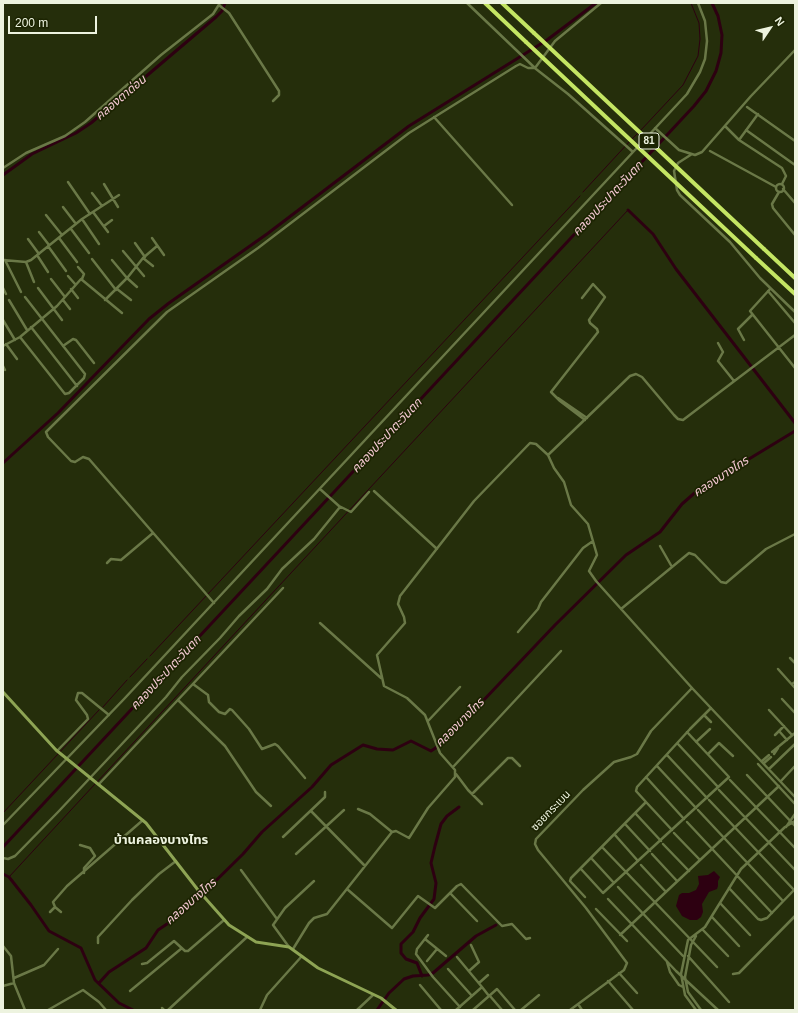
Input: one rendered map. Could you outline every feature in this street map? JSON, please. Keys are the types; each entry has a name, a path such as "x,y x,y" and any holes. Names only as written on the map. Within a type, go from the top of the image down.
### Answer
{"highway":[{"name":"81","path":"485,3 795,294"},
{"name":"81","path":"502,3 795,278"}],"street":[{"path":"467,3 525,60 568,94 633,152"},
{"path":"535,68 555,41 601,3"},
{"path":"3,826 321,490 687,94 700,72 705,59 707,41 705,21 698,3"},
{"path":"3,168 26,153 65,136 85,122 161,55 222,6 279,91 279,95 272,101"},
{"path":"795,50 751,96 726,127 702,152 692,154 678,163 674,171 677,190 730,242 795,323"},
{"path":"214,602 89,460 83,457 76,462 71,461 48,437 46,432 167,312 258,248 408,133 516,66 520,64 528,68 535,68"},
{"path":"747,106 795,141"},
{"path":"739,140 758,114"},
{"path":"434,117 512,205"},
{"path":"726,127 739,140 782,168 786,176 782,184 783,189 795,203"},
{"path":"655,128 673,146 679,150 692,154"},
{"path":"746,130 795,165"},
{"path":"710,151 776,187 779,192"},
{"path":"68,182 90,214"},
{"path":"104,184 118,207"},
{"path":"776,187 778,184 782,184"},
{"path":"783,189 779,192 772,206 795,235"},
{"path":"92,192 102,206"},
{"path":"4,260 26,262 38,255 82,219 119,195"},
{"path":"62,207 76,224"},
{"path":"93,212 108,232"},
{"path":"46,215 77,262"},
{"path":"82,219 100,244"},
{"path":"104,226 112,220"},
{"path":"71,229 89,253"},
{"path":"39,232 66,271"},
{"path":"152,238 164,255"},
{"path":"28,239 48,272"},
{"path":"135,243 144,257 153,266"},
{"path":"105,300 127,278 144,257 157,246"},
{"path":"123,251 144,276"},
{"path":"92,259 117,289 131,300"},
{"path":"4,260 21,292"},
{"path":"112,260 127,278 137,287"},
{"path":"26,262 34,282"},
{"path":"3,346 20,337 63,300 71,289 82,279 84,274 78,267"},
{"path":"68,276 76,284"},
{"path":"51,279 65,296"},
{"path":"82,279 122,313"},
{"path":"582,298 593,284 605,297 589,320 598,332 551,391 557,398 586,419"},
{"path":"3,288 6,294"},
{"path":"38,288 62,320"},
{"path":"71,289 78,298"},
{"path":"769,290 795,312"},
{"path":"769,290 750,309 752,315 795,368"},
{"path":"20,337 65,394 69,393 84,378 84,374 24,297"},
{"path":"8,300 27,331"},
{"path":"63,300 70,309"},
{"path":"744,340 738,329 752,315"},
{"path":"3,320 15,340"},
{"path":"31,327 77,386"},
{"path":"548,455 632,374 642,377 674,415 678,419 683,420 778,346 795,335"},
{"path":"63,346 72,339 76,340 94,363"},
{"path":"718,343 723,352 718,361 734,381"},
{"path":"6,344 17,359"},
{"path":"3,366 5,370"},
{"path":"482,804 472,794 456,774 453,767 440,753 428,720 418,707 411,701 386,688 381,678 377,655 404,622 404,618 398,604 398,598 474,501 527,444 530,443 536,444 548,455 554,468 564,482 571,505 586,521 593,541 596,558 590,566 589,571 596,581 692,688 795,797"},
{"path":"321,490 340,507 352,512 369,492"},
{"path":"374,491 437,549"},
{"path":"3,858 8,859 15,856 91,778 239,616 268,589 282,569 314,539 340,507"},
{"path":"107,563 111,559 121,560 153,533"},
{"path":"621,609 689,553 693,553 721,582 726,583 766,549 795,534"},
{"path":"518,632 538,609 541,602 583,548 593,541"},
{"path":"660,546 672,567"},
{"path":"98,783 283,588"},
{"path":"320,623 381,678"},
{"path":"453,767 561,651"},
{"path":"790,658 795,663"},
{"path":"778,669 795,688"},
{"path":"193,684 208,695 209,702 219,712 225,714 232,710 249,730 262,749 272,745 278,746 305,778"},
{"path":"428,720 460,687"},
{"name":"ซอยกระเบน","path":"619,973 626,967 624,959 586,908 538,850 535,842 538,836 561,811 614,762 631,758 637,754 651,731 692,688"},
{"path":"3,692 36,730 59,753 143,820 198,890 224,920 246,937 256,942 289,947 293,949 318,968 381,998 396,1010"},
{"path":"59,753 88,719 87,714 76,700 78,693 82,693 109,715"},
{"path":"782,699 795,713"},
{"path":"178,700 225,746 256,792 271,806"},
{"path":"700,860 673,832 636,789 678,744 687,732 711,708"},
{"path":"769,710 792,735"},
{"path":"704,715 711,722"},
{"path":"775,734 784,726"},
{"path":"696,742 710,729"},
{"path":"779,731 787,740"},
{"path":"581,869 603,893 650,850 673,832 719,789 729,777 687,732"},
{"path":"774,753 795,733"},
{"path":"708,754 719,743 733,756"},
{"path":"678,744 745,818 795,870"},
{"path":"769,769 795,744"},
{"path":"667,755 794,890 764,920 758,919 729,888"},
{"path":"763,762 770,756"},
{"path":"472,794 508,758 512,758 520,766"},
{"path":"758,764 795,804"},
{"path":"657,766 783,901"},
{"path":"781,781 795,766"},
{"path":"358,809 370,814 392,832 396,831 409,838 428,808 456,774"},
{"path":"747,775 789,820 794,822"},
{"path":"646,777 772,913"},
{"path":"730,780 795,848"},
{"path":"620,934 779,786"},
{"path":"283,837 325,797 325,792"},
{"path":"585,897 570,880 626,825 646,802"},
{"path":"296,854 344,810"},
{"path":"311,811 365,866"},
{"path":"636,814 689,871"},
{"path":"696,1008 688,992 685,977 692,941 703,930 712,917 737,875 785,827 795,814"},
{"path":"61,912 53,904 56,898 67,886 84,873 143,820"},
{"path":"794,822 795,826"},
{"path":"785,827 794,822"},
{"path":"626,825 650,850"},
{"path":"293,949 311,920 325,916 392,832"},
{"path":"615,835 638,861"},
{"path":"80,845 90,848 95,856 84,868 84,873"},
{"path":"603,848 717,967"},
{"path":"652,854 678,881"},
{"path":"592,859 614,883"},
{"path":"98,943 98,937 132,900 159,874 176,861"},
{"path":"641,865 666,892"},
{"path":"241,870 277,919"},
{"path":"289,947 287,941 274,927 277,919 285,908 314,881"},
{"path":"348,889 392,928 418,896 435,908 457,886 463,885 502,926 512,924 526,939 530,938"},
{"path":"618,887 643,914 684,955 688,957 729,1002"},
{"path":"450,893 477,921"},
{"path":"608,899 667,962 685,977 718,1010"},
{"path":"720,903 750,935"},
{"path":"50,912 55,907"},
{"path":"596,908 627,941"},
{"path":"733,974 739,973 795,916"},
{"path":"712,917 739,946"},
{"path":"142,964 147,964 172,941 176,941 186,951 190,949 224,920"},
{"path":"703,930 728,956"},
{"path":"428,935 416,951 428,971 460,1007"},
{"path":"689,938 696,936"},
{"path":"168,1010 246,937"},
{"path":"689,938 681,974 683,987 689,1001 696,1008 701,1010"},
{"path":"425,939 446,956"},
{"path":"469,971 479,962 471,945"},
{"path":"3,946 11,956 14,983 25,1010"},
{"path":"130,991 182,948"},
{"path":"14,978 44,964 58,949"},
{"path":"428,961 437,949"},
{"path":"260,1010 267,995 302,956"},
{"path":"457,957 502,1010"},
{"path":"667,962 670,972 679,985 683,987"},
{"path":"448,969 472,996"},
{"path":"570,1010 619,973 637,993"},
{"path":"479,983 488,975"},
{"path":"608,981 633,1010"},
{"path":"3,986 14,983"},
{"path":"420,985 441,1010"},
{"path":"456,1010 482,987"},
{"path":"473,1010 495,989 498,989 515,1010"},
{"path":"48,1010 83,990 99,1002 106,1010"},
{"path":"357,1010 373,995"},
{"path":"520,1010 539,995"},
{"path":"578,1004 582,1010"},
{"path":"478,1006 481,1010"}],"shaded area":[{"path":"714,871 720,877 718,886 717,889 709,892 702,904 703,912 701,917 697,920 690,920 682,916 676,906 679,895 696,890 699,884 698,876 708,875"}],"waterway":[{"name":"คลองตาด่อน","path":"3,175 32,154 76,133 91,123 216,17 222,11 225,3"},
{"path":"3,463 58,413 149,319 169,303 267,234 409,126 547,40 596,3"},
{"path":"641,130 683,85 698,56 700,39 699,23 691,3"},
{"name":"คลองประปาตะวันตก","path":"3,847 694,106 706,91 716,71 721,53 722,35 718,16 712,3"},
{"path":"632,139 638,133"},
{"path":"583,192 630,141"},
{"path":"150,656 580,196"},
{"path":"97,782 628,210"},
{"path":"628,210 653,234 676,269 795,423"},
{"name":"คลองบางไทร","path":"99,983 109,972 146,948 158,930 182,914 243,854 262,832 312,787 331,765 363,745 377,749 393,750 411,741 431,751 443,743 555,625 626,555 660,532 682,504 698,490 795,431"},
{"path":"130,677 147,659"},
{"path":"103,707 127,680"},
{"path":"3,813 99,710"},
{"path":"9,877 95,784"},
{"path":"422,976 417,963 406,959 401,953 401,944 413,932 420,918 434,899 436,883 431,863 435,846 441,824 447,816 459,807"},
{"path":"3,874 9,877 49,931 81,948 95,980 119,1003 133,1010"},
{"path":"377,1010 389,993 404,979 433,973 476,936 496,925"}],"district":[{"name":"บ้านคลองบางไทร","path":"161,840"}]}
